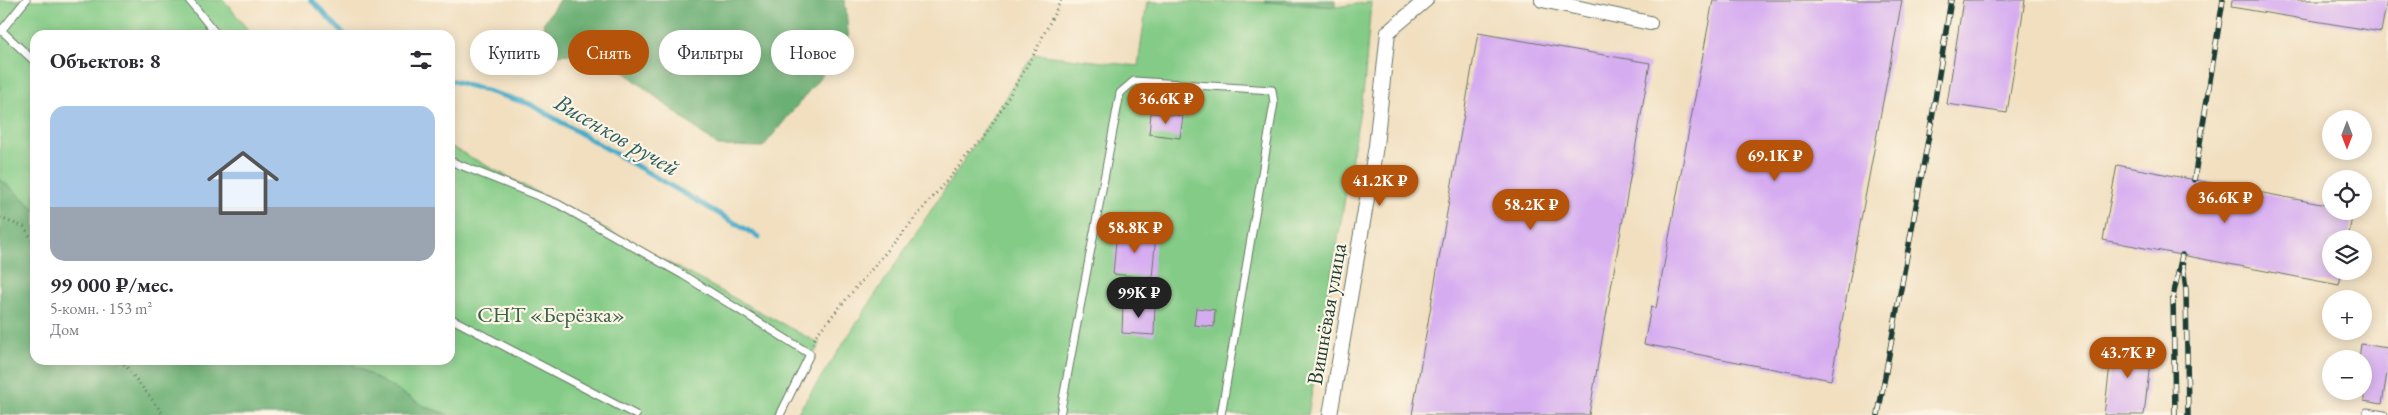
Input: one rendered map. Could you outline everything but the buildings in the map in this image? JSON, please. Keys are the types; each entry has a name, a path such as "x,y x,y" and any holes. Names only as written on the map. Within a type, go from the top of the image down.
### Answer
{"street":[{"name":"Вишнёвая улица","path":"1330,415 1376,146 1388,32 1426,0"},
{"path":"1542,0 1650,23"}],"lane":[{"path":"26,0 1,30 30,57"},
{"path":"189,0 213,30"},
{"path":"1060,415 1120,93 1134,81 1272,90 1274,103 1221,415"},
{"path":"455,163 558,204 683,275 810,354 780,415"},
{"path":"455,321 636,415"},
{"path":"2366,415 2367,412 2384,415"}],"path":[{"path":"810,354 816,334 987,133 1034,54 1061,0"},
{"path":"0,218 24,227 30,236"},
{"path":"125,365 164,415"}],"green space":[{"path":"0,0 224,0 248,30 30,30 30,205 0,179"},
{"path":"559,0 845,0 848,30 771,30 771,75 822,75 763,147 718,146 628,75 649,75 649,30 568,30 568,54 558,55 558,30 545,30 543,24"},
{"path":"1265,0 1335,0 1335,7 1266,2"},
{"path":"1147,2 1266,2 1335,7 1371,2 1364,87 1308,415 796,415 1034,54 1138,66"},
{"name":"СНТ «Берёзка»","path":"455,149 820,344 774,415 449,415 426,407 354,365 455,365"},
{"path":"0,179 30,205 30,365 354,365 426,407 449,415 0,415"}],"waterway":[{"name":"Висенков ручей","path":"311,0 340,30"},
{"name":"Висенков ручей","path":"455,82 530,104 759,237"}],"railway":[{"path":"1878,415 1932,118 1951,0"},
{"path":"2194,180 2223,0"},
{"path":"2175,415 2173,297 2182,255"},
{"path":"2183,265 2186,290 2188,415"}]}
